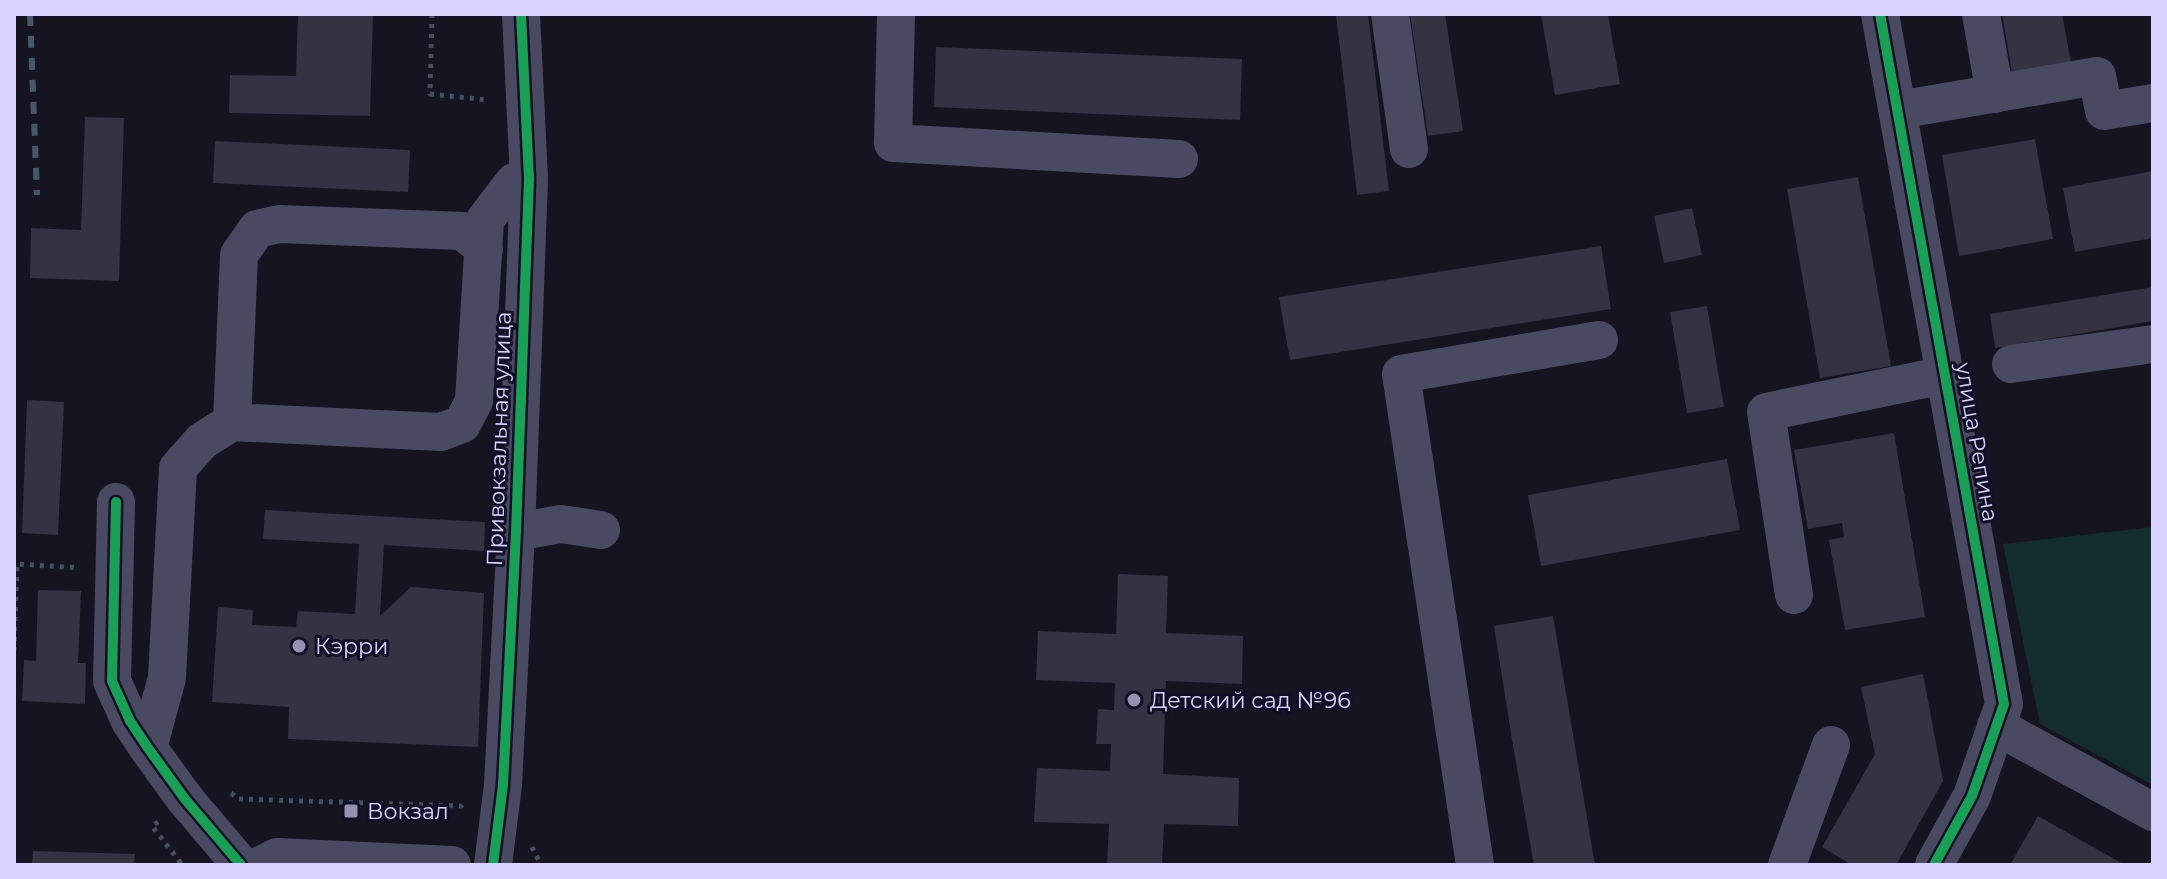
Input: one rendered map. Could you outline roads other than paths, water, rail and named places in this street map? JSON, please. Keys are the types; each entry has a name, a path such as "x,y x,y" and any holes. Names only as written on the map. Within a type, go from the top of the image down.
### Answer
{"street":[{"name":"Привокзальная улица","path":"493,865 503,785 529,179 521,14"},
{"path":"896,14 893,143 1179,159"},
{"path":"1390,14 1409,149"},
{"name":"улица Репина","path":"1880,14 2004,704 1972,796 1934,865"},
{"path":"1981,14 1995,94"},
{"path":"1898,110 2097,76 2104,111 2153,103"},
{"path":"148,748 167,678 178,468 202,441 232,422 441,432 462,424 474,401 485,220 514,182 529,179"},
{"path":"232,422 239,255 257,229 279,224 463,231 484,249"},
{"path":"1475,865 1401,374 1599,340"},
{"path":"2011,364 2153,344"},
{"path":"1794,595 1766,412 1945,375"},
{"path":"116,502 112,681 130,721 148,748 185,799 241,865"},
{"path":"516,532 561,524 601,530"},
{"path":"1996,726 2153,812"},
{"path":"1787,865 1831,745"},
{"path":"261,865 277,857 452,865"}],"railway":[{"path":"30,14 37,195"}],"place":[{"name":"Кэрри","path":"299,646"},
{"name":"Детский сад №96","path":"1134,700"},
{"name":"Вокзал","path":"351,811"}]}
